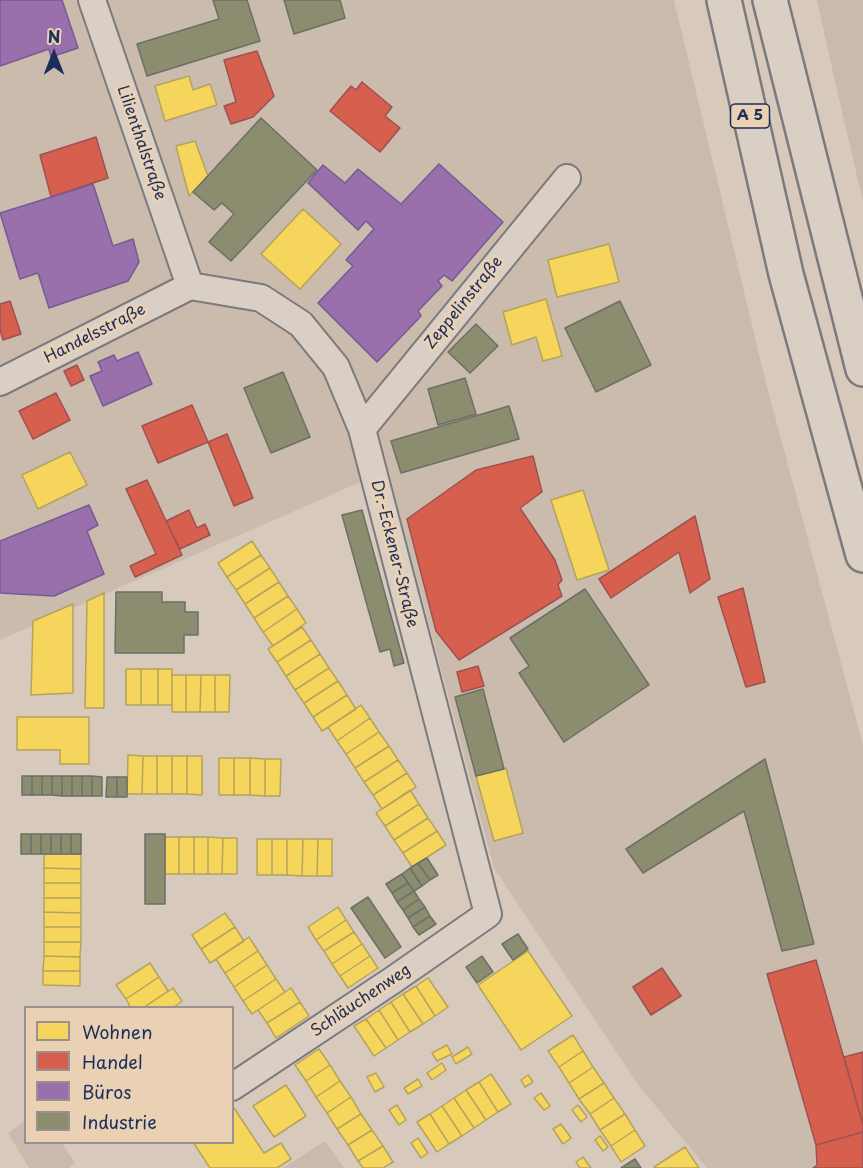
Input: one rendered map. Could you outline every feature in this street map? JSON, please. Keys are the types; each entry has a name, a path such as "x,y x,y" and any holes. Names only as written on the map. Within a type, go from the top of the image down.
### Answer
{"highway":[{"name":"A 5","path":"724,0 786,274 863,555"},
{"path":"770,0 863,369"}],"street":[{"name":"Lilienthalstraße","path":"92,0 190,286"},
{"name":"Zeppelinstraße","path":"362,429 567,178"},
{"name":"Handelsstraße","path":"0,382 190,286"},
{"name":"Dr.-Eckener-Straße","path":"190,286 261,298 301,324 336,367 362,429 488,914"},
{"name":"Schläuchenweg","path":"234,1086 488,914"}],"shaded area":[{"path":"0,0 622,0 758,472 863,867 863,1168 707,1168 639,1086 494,868 388,470 0,640"},
{"path":"622,0 674,0 765,379 863,745 863,867 758,472"},
{"path":"817,0 863,0 863,202 833,73"},
{"path":"713,353 723,360 756,473 710,504 706,498 628,551 610,552 587,486 579,487 567,443 598,425 587,409"},
{"path":"22,475 43,520 0,535 0,480"},
{"path":"757,506 782,600 763,608 711,530"},
{"path":"24,1122 24,1144 63,1144 75,1163 69,1168 29,1168 8,1133"},
{"path":"325,1141 344,1168 283,1168"}],"building: Wohnen":[{"path":"189,76 193,90 210,84 217,105 165,121 155,86"},
{"path":"195,141 208,176 189,196 176,146"},
{"path":"303,209 341,244 300,289 261,254"},
{"path":"609,244 619,282 557,297 548,260"},
{"path":"546,299 562,356 543,361 536,337 512,345 503,312"},
{"path":"70,452 87,485 38,509 22,475"},
{"path":"583,490 609,570 577,580 551,500"},
{"path":"252,541 261,555 227,577 218,563"},
{"path":"261,555 270,568 236,590 227,577"},
{"path":"270,568 279,582 245,604 236,590"},
{"path":"279,582 288,596 254,618 245,604"},
{"path":"104,593 104,708 85,708 87,601"},
{"path":"288,596 297,609 263,632 254,618"},
{"path":"73,604 73,693 31,695 33,621"},
{"path":"297,609 306,623 273,646 263,632"},
{"path":"302,627 311,640 277,662 268,649"},
{"path":"311,640 320,654 286,676 277,662"},
{"path":"320,654 329,668 295,690 286,676"},
{"path":"329,668 338,681 304,703 295,690"},
{"path":"126,669 141,669 141,705 126,705"},
{"path":"141,669 158,669 158,705 141,705"},
{"path":"158,669 172,669 172,705 158,705"},
{"path":"172,675 186,675 186,712 172,712"},
{"path":"186,675 201,675 200,712 186,712"},
{"path":"201,675 215,675 215,712 200,712"},
{"path":"215,675 230,675 229,712 215,712"},
{"path":"338,681 347,695 313,717 304,703"},
{"path":"347,695 356,709 322,731 313,717"},
{"path":"361,705 370,718 337,741 328,727"},
{"path":"17,717 89,717 89,764 60,764 60,750 17,750"},
{"path":"370,718 379,732 346,754 337,741"},
{"path":"379,732 389,746 355,768 346,754"},
{"path":"389,746 398,760 364,782 355,768"},
{"path":"128,755 143,756 142,794 127,794"},
{"path":"143,756 157,756 157,794 142,794"},
{"path":"157,756 172,756 172,794 157,794"},
{"path":"172,756 187,756 187,794 172,794"},
{"path":"187,756 202,756 202,795 187,794"},
{"path":"219,758 234,758 234,795 219,795"},
{"path":"234,758 250,758 250,795 234,795"},
{"path":"250,758 265,759 265,796 250,795"},
{"path":"265,759 281,759 280,796 265,796"},
{"path":"398,760 407,773 373,795 364,782"},
{"path":"506,768 523,833 494,841 476,776"},
{"path":"407,773 416,787 382,809 373,795"},
{"path":"410,790 419,804 385,826 376,813"},
{"path":"419,804 428,818 394,840 385,826"},
{"path":"428,818 437,831 403,853 394,840"},
{"path":"437,831 446,845 412,867 403,853"},
{"path":"165,837 179,837 179,874 165,874"},
{"path":"179,837 194,837 194,874 179,874"},
{"path":"194,837 208,837 208,874 194,874"},
{"path":"208,837 223,838 222,874 208,874"},
{"path":"223,838 237,838 237,874 222,874"},
{"path":"257,839 272,839 272,875 257,875"},
{"path":"272,839 287,839 287,875 272,875"},
{"path":"287,839 303,839 302,876 287,875"},
{"path":"303,839 318,839 317,876 302,876"},
{"path":"318,839 332,839 332,876 317,876"},
{"path":"44,854 81,854 81,869 44,868"},
{"path":"44,868 81,869 81,883 44,883"},
{"path":"44,883 81,883 81,898 44,898"},
{"path":"44,898 81,898 81,913 44,912"},
{"path":"338,907 346,920 316,940 308,927"},
{"path":"44,912 81,913 81,927 44,927"},
{"path":"225,913 235,927 201,949 192,935"},
{"path":"346,920 354,932 324,951 316,940"},
{"path":"44,927 81,927 81,942 44,942"},
{"path":"235,927 244,941 210,963 201,949"},
{"path":"354,932 362,944 332,964 324,951"},
{"path":"249,937 258,951 225,973 216,959"},
{"path":"44,942 81,942 80,957 44,956"},
{"path":"362,944 370,956 340,976 332,964"},
{"path":"258,951 267,965 234,987 225,973"},
{"path":"528,951 572,1016 521,1050 478,985"},
{"path":"44,956 80,957 80,971 43,971"},
{"path":"370,956 378,968 348,988 340,976"},
{"path":"150,963 159,977 126,999 116,985"},
{"path":"267,965 276,979 243,1001 234,987"},
{"path":"43,971 80,971 80,986 43,985"},
{"path":"159,977 168,991 146,1006 130,1006 126,999"},
{"path":"428,978 448,1007 435,1016 416,986"},
{"path":"276,979 285,992 252,1014 243,1001"},
{"path":"416,986 435,1016 423,1024 403,994"},
{"path":"173,988 182,1001 176,1006 146,1006"},
{"path":"291,988 300,1002 267,1023 258,1010"},
{"path":"403,994 423,1024 410,1032 391,1002"},
{"path":"300,1002 309,1016 276,1038 267,1023"},
{"path":"391,1002 410,1032 398,1040 379,1010"},
{"path":"379,1010 398,1040 386,1048 366,1019"},
{"path":"366,1019 386,1048 374,1056 354,1026"},
{"path":"573,1035 583,1051 559,1067 548,1051"},
{"path":"447,1045 452,1054 437,1061 432,1053"},
{"path":"468,1047 472,1054 456,1064 452,1057"},
{"path":"319,1049 330,1065 306,1081 295,1065"},
{"path":"583,1051 593,1067 569,1083 559,1067"},
{"path":"442,1063 446,1070 432,1080 427,1073"},
{"path":"330,1065 340,1081 316,1097 306,1081"},
{"path":"593,1067 604,1083 579,1099 569,1083"},
{"path":"376,1073 384,1087 375,1092 367,1077"},
{"path":"491,1074 511,1104 498,1112 479,1082"},
{"path":"528,1075 533,1082 525,1087 521,1080"},
{"path":"418,1079 422,1086 408,1094 404,1088"},
{"path":"340,1081 351,1097 327,1113 316,1097"},
{"path":"479,1082 498,1112 486,1120 466,1090"},
{"path":"604,1083 614,1098 590,1114 579,1099"},
{"path":"286,1085 306,1116 274,1137 253,1106"},
{"path":"466,1090 486,1120 474,1128 454,1098"},
{"path":"541,1093 550,1106 544,1110 534,1098"},
{"path":"351,1097 361,1114 337,1129 327,1113"},
{"path":"454,1098 474,1128 462,1136 442,1106"},
{"path":"614,1098 625,1114 600,1130 590,1114"},
{"path":"397,1105 406,1120 399,1125 389,1110"},
{"path":"578,1105 587,1117 581,1122 572,1110"},
{"path":"442,1106 462,1136 449,1144 430,1114"},
{"path":"234,1108 264,1153 281,1143 291,1159 277,1168 210,1168 194,1144 234,1144"},
{"path":"361,1114 372,1130 348,1145 337,1129"},
{"path":"430,1114 449,1144 437,1152 417,1122"},
{"path":"625,1114 635,1130 611,1146 600,1130"},
{"path":"561,1124 571,1138 563,1144 553,1129"},
{"path":"372,1130 383,1146 358,1161 348,1145"},
{"path":"635,1130 645,1146 621,1162 611,1146"},
{"path":"600,1136 608,1147 603,1151 595,1140"},
{"path":"418,1138 428,1153 421,1158 411,1143"},
{"path":"383,1146 393,1162 383,1168 363,1168 358,1161"},
{"path":"685,1147 699,1168 654,1167"},
{"path":"583,1157 591,1168 580,1168 576,1162"}],"building: Handel":[{"path":"257,51 274,96 253,117 231,124 224,106 236,102 224,60"},
{"path":"362,82 392,107 385,116 400,128 380,152 330,111 351,86 356,90"},
{"path":"96,137 108,178 51,197 40,155"},
{"path":"10,301 21,334 3,340 0,330 0,304"},
{"path":"77,365 84,380 71,386 64,371"},
{"path":"56,393 70,420 33,439 19,411"},
{"path":"192,405 208,442 158,463 142,426"},
{"path":"227,434 253,498 234,506 208,442"},
{"path":"533,456 542,492 520,508 555,560 562,580 558,585 562,596 459,660 436,631 407,519 476,470"},
{"path":"147,480 182,555 135,577 130,566 156,554 126,489"},
{"path":"189,510 197,528 205,524 210,535 180,549 166,521"},
{"path":"695,516 710,579 690,593 679,552 611,598 599,579"},
{"path":"743,588 765,682 746,687 718,597"},
{"path":"478,666 484,686 462,692 457,672"},
{"path":"816,960 863,1125 863,1132 816,1145 767,974"},
{"path":"662,968 681,996 651,1015 633,987"},
{"path":"863,1052 863,1125 844,1057"},
{"path":"863,1132 863,1168 813,1168 817,1165 816,1145"}],"building: Büros":[{"path":"0,0 62,0 78,48 51,57 49,49 0,66"},
{"path":"439,164 503,222 452,281 444,275 438,281 442,286 418,311 421,316 377,362 318,303 353,266 346,260 374,229 366,221 358,230 308,183 323,165 345,183 358,169 401,204"},
{"path":"93,184 113,246 133,239 139,262 128,281 49,308 38,273 20,279 0,213"},
{"path":"138,352 152,384 103,406 90,376 102,371 98,362 114,355 117,361"},
{"path":"89,505 98,525 87,531 104,574 54,596 0,593 0,541"}],"building: Industrie":[{"path":"213,0 247,0 260,41 147,76 137,44 219,19"},
{"path":"284,0 340,0 345,18 294,34"},
{"path":"261,118 317,170 231,261 209,242 234,214 222,203 214,210 193,192"},
{"path":"620,301 651,365 596,392 565,328"},
{"path":"476,324 498,346 470,373 448,352"},
{"path":"283,372 310,437 271,453 244,388"},
{"path":"465,378 476,414 438,425 428,389"},
{"path":"509,406 519,439 401,473 391,441"},
{"path":"362,510 404,663 394,666 390,649 380,652 342,515"},
{"path":"585,589 649,685 564,742 519,673 529,666 510,638"},
{"path":"116,592 162,592 162,602 185,602 185,612 198,612 198,635 184,635 184,653 115,653"},
{"path":"483,689 504,769 476,776 455,697"},
{"path":"765,759 814,944 782,951 744,811 643,873 626,849"},
{"path":"22,776 32,776 32,795 22,795"},
{"path":"32,776 42,776 42,795 32,795"},
{"path":"42,776 52,776 52,795 42,795"},
{"path":"52,776 62,776 62,796 52,795"},
{"path":"62,776 72,776 72,796 62,796"},
{"path":"72,776 82,776 82,796 72,796"},
{"path":"82,776 92,776 92,796 82,796"},
{"path":"92,776 102,777 102,796 92,796"},
{"path":"107,777 117,777 117,797 106,797"},
{"path":"117,777 127,777 127,797 117,797"},
{"path":"21,834 31,834 31,854 21,854"},
{"path":"31,834 41,834 41,854 31,854"},
{"path":"41,834 51,834 51,854 41,854"},
{"path":"51,834 61,834 61,854 51,854"},
{"path":"61,834 71,834 71,854 61,854"},
{"path":"71,834 81,834 81,854 71,854"},
{"path":"145,834 165,834 165,904 145,904"},
{"path":"427,858 438,875 430,880 418,863"},
{"path":"418,863 430,880 422,886 410,868"},
{"path":"410,868 422,886 414,891 402,874"},
{"path":"402,874 408,883 392,893 386,884"},
{"path":"408,883 414,891 397,902 392,893"},
{"path":"414,891 419,899 403,910 397,902"},
{"path":"368,897 401,947 385,958 351,908"},
{"path":"419,899 425,907 408,918 403,910"},
{"path":"425,907 430,916 413,927 408,918"},
{"path":"430,916 436,924 419,935 413,927"},
{"path":"518,934 528,949 513,960 502,944"},
{"path":"482,956 493,972 477,983 466,967"},
{"path":"635,1159 641,1168 621,1168"}]}
